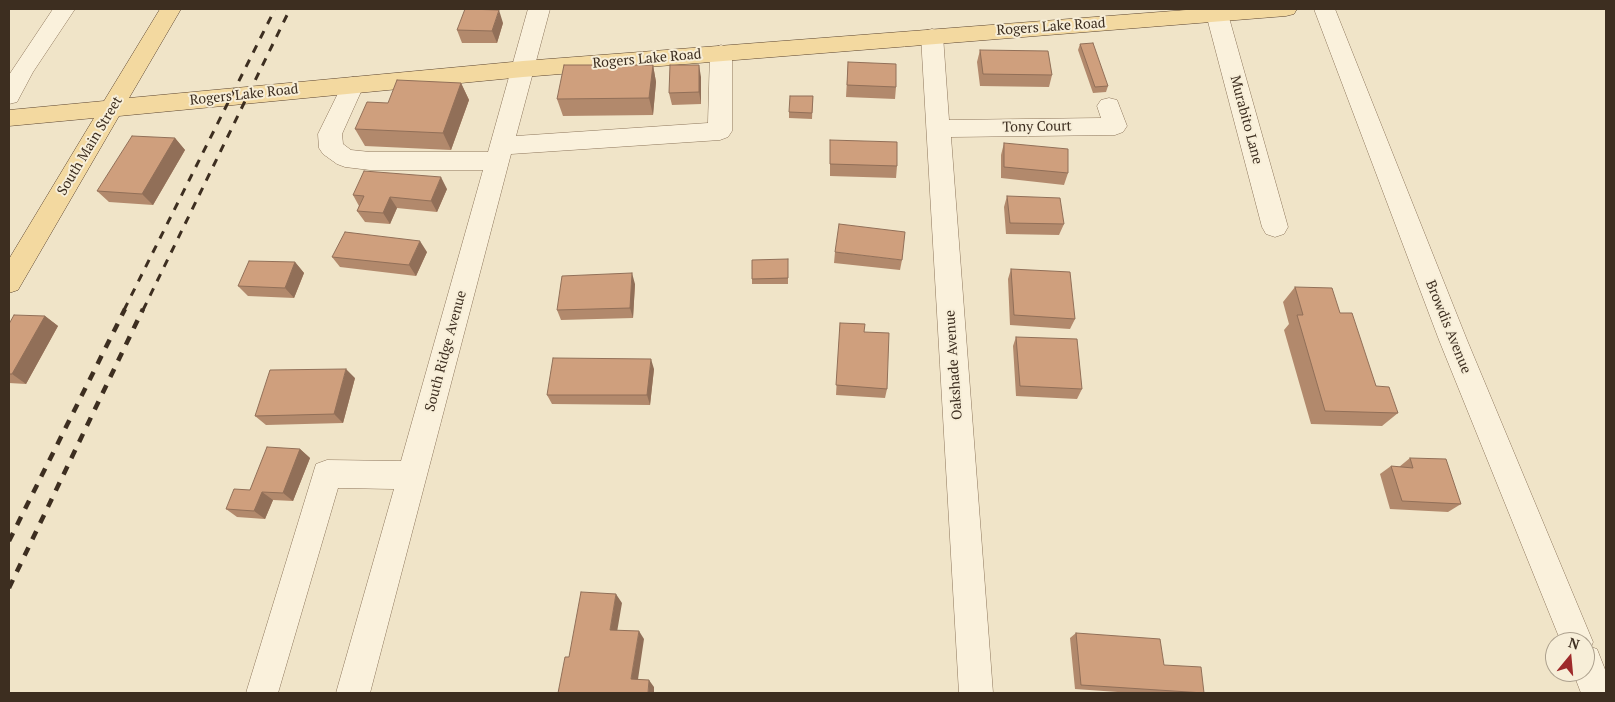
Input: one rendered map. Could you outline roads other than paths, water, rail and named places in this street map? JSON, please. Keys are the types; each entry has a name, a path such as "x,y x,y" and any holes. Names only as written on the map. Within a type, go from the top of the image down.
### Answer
{"main road":[{"name":"South Main Street","path":"9,282 170,9"},
{"name":"Rogers Lake Road","path":"9,118 522,69 1286,9"}],"street":[{"path":"9,96 23,69 64,9"},
{"name":"South Ridge Avenue","path":"353,693 539,9"},
{"name":"Browdis Avenue","path":"1324,9 1453,340 1573,632"},
{"name":"Murabito Lane","path":"1217,14 1275,227"},
{"name":"Oakshade Avenue","path":"932,36 976,693"},
{"path":"353,85 330,134 331,148 345,158 370,162 500,153 720,131 721,53"},
{"name":"Tony Court","path":"938,129 1115,126 1109,106"},
{"path":"262,692 327,474 412,475"}],"railway":[{"path":"124,310 275,9"},
{"path":"143,310 290,9"},
{"path":"9,541 125,309"},
{"path":"9,588 143,309"}]}
